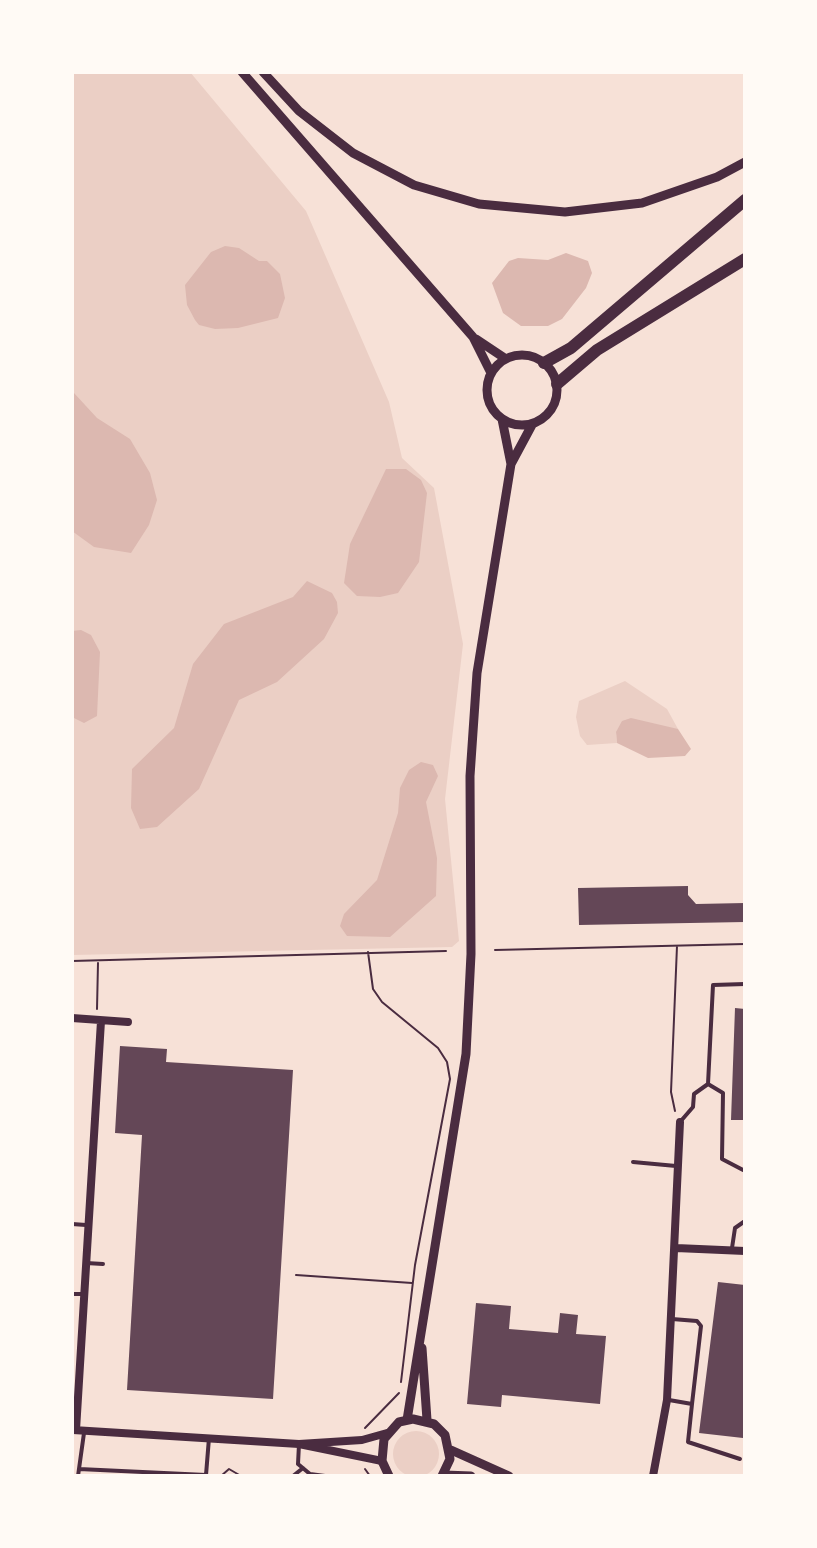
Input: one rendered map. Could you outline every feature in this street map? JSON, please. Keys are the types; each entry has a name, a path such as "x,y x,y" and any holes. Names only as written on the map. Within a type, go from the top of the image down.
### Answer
{"highway":[{"path":"544,363 571,348 745,200"},
{"path":"557,384 597,350 745,259"}],"street":[{"path":"242,72 473,337 491,373 487,398 502,419 511,464"},
{"path":"263,72 299,111 353,153 414,185 479,204 565,212 642,203 717,177 745,162"},
{"path":"473,337 506,359"},
{"path":"407,1420 466,1054 470,996 471,740 487,605 511,464 533,423 552,408 557,384 544,363 525,355 506,359 491,373"},
{"path":"502,419 522,425 533,423"},
{"path":"72,1018 128,1022"},
{"path":"101,1021 77,1430 299,1444 382,1461"},
{"path":"653,1476 667,1400 680,1122"},
{"path":"676,1248 745,1251"},
{"path":"423,1316 427,1420"},
{"path":"299,1444 362,1440 387,1433 407,1420 427,1420 445,1435 451,1450 443,1475 471,1476"},
{"path":"387,1433 381,1447 382,1461 389,1476"},
{"path":"451,1450 509,1476"}],"lane":[{"path":"708,1084 713,985 745,984"},
{"path":"680,1122 693,1107 694,1094 708,1084"},
{"path":"708,1084 723,1093 722,1159 745,1171"},
{"path":"633,1162 679,1166"},
{"path":"732,1251 735,1228 745,1221"},
{"path":"72,1224 89,1225"},
{"path":"86,1263 103,1264"},
{"path":"72,1294 84,1294"},
{"path":"672,1319 697,1321 701,1326 688,1442 740,1459"},
{"path":"667,1400 692,1404"},
{"path":"77,1430 78,1476"},
{"path":"79,1469 206,1476 209,1438"},
{"path":"299,1444 298,1464 310,1474 325,1476"},
{"path":"293,1476 303,1468"}],"path":[{"path":"495,950 745,944"},
{"path":"678,945 671,1092 680,1122"},
{"path":"72,961 446,951"},
{"path":"362,1440 369,1421 400,1392 413,1284 450,1079 447,1062 438,1048 382,1002 373,989 368,952"},
{"path":"98,960 97,1014 101,1021"},
{"path":"296,1275 413,1284"},
{"path":"362,1455 362,1465 370,1476"},
{"path":"221,1476 229,1469 241,1476"}],"shaded area":[{"path":"72,72 190,72 306,211 389,402 402,458 434,488 463,644 445,799 459,941 452,947 72,955"},
{"path":"225,246 239,248 259,261 267,261 280,274 285,298 278,318 238,328 215,329 199,325 195,320 187,305 185,285 211,252"},
{"path":"566,253 588,261 592,273 586,288 562,319 548,326 521,326 503,313 492,283 509,261 518,258 548,260"},
{"path":"74,393 97,418 130,439 150,473 157,500 149,525 131,553 94,547 72,531"},
{"path":"386,469 406,469 421,480 427,493 419,562 398,593 380,597 357,596 344,583 350,544"},
{"path":"307,581 332,593 337,602 338,613 324,639 277,682 239,700 199,789 157,827 140,829 131,808 132,769 174,728 193,664 224,624 293,597"},
{"path":"81,630 91,635 100,652 97,716 84,723 72,717 72,631"},
{"path":"625,681 667,709 678,729 616,732 617,743 587,745 580,736 576,717 579,701"},
{"path":"631,718 678,729 691,749 685,756 648,758 617,743 616,732 622,721"},
{"path":"421,762 433,765 438,776 426,802 437,858 436,896 390,937 347,936 340,926 344,914 377,880 398,813 400,788 409,770"},
{"path":"416,1431 432,1438 439,1454 432,1470 416,1477 400,1470 393,1454 400,1438"}],"building":[{"path":"688,886 688,895 696,904 745,903 745,922 579,925 578,888"},
{"path":"735,1008 745,1009 745,1120 731,1120"},
{"path":"120,1046 167,1049 166,1062 293,1070 273,1399 127,1390 142,1135 115,1133"},
{"path":"718,1282 745,1285 743,1438 699,1433"},
{"path":"476,1303 511,1306 509,1329 558,1333 560,1313 578,1315 576,1334 606,1336 600,1404 502,1395 501,1407 467,1404"}]}
